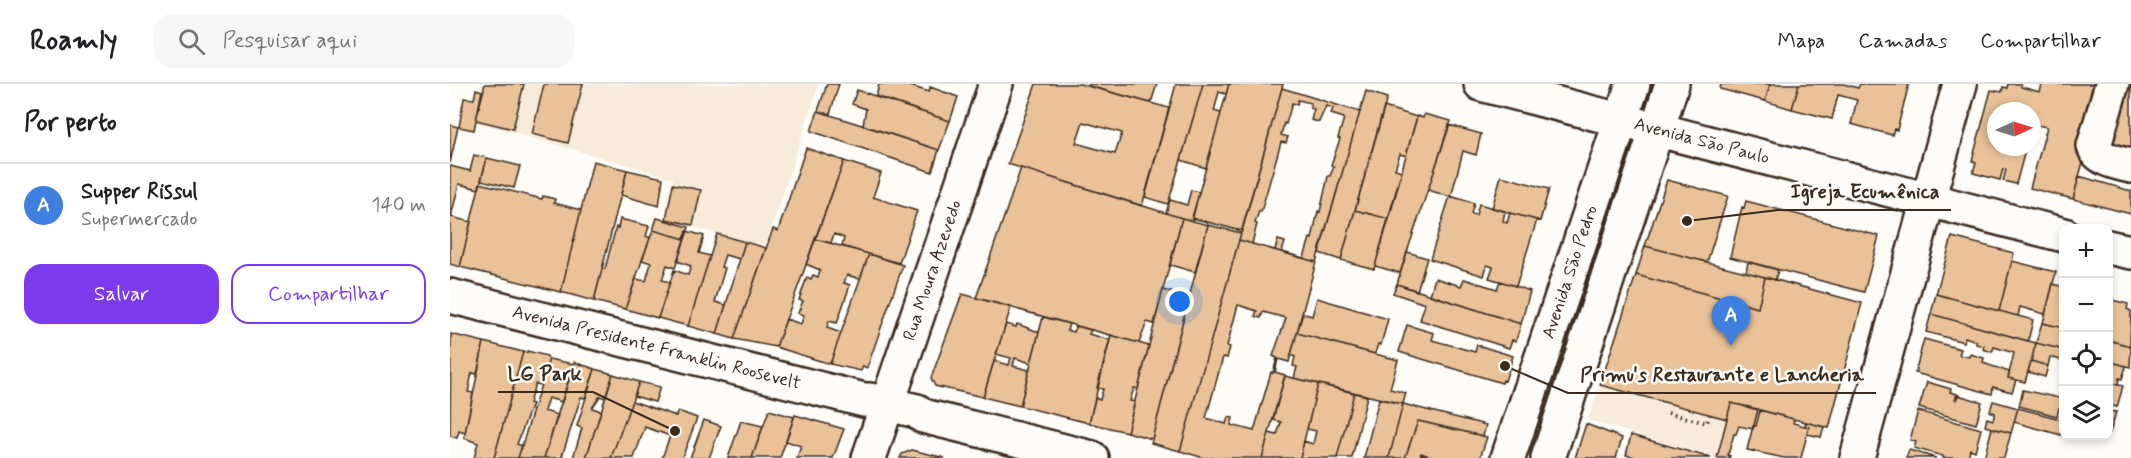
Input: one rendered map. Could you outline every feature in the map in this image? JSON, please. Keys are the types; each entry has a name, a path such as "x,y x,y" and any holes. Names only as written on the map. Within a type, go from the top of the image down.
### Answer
{"street":[{"name":"Rua Moura Azevedo","path":"869,458 879,405 996,84"},
{"name":"Avenida São Paulo","path":"1480,84 2059,234"},
{"name":"Avenida São Pedro","path":"1508,458 1633,84"},
{"name":"Avenida São Pedro","path":"1548,458 1672,84"},
{"path":"1857,458 1960,84"},
{"path":"2112,84 2094,146 2102,156 2131,166"},
{"path":"2113,248 2131,252"},
{"name":"Avenida Presidente Franklin Roosevelt","path":"450,296 879,405 915,417 923,416 1092,458"}],"path":[{"path":"1668,413 1707,423 1710,414"}],"shaded area":[{"path":"481,84 819,84 765,247 665,219 673,178 476,122"},
{"path":"1636,275 1757,308 1765,277 1862,303 1829,428 1731,403 1717,458 1588,420"}],"building":[{"path":"485,84 524,84 513,129 476,120"},
{"path":"544,84 583,84 568,143 532,134"},
{"path":"827,84 839,84 830,114 818,111"},
{"path":"879,84 904,84 929,92 930,87 958,97 950,121 876,97"},
{"path":"1036,84 1080,84 1169,108 1142,206 1008,164","holes":["1083,122 1122,133 1115,154 1076,143"]},
{"path":"1089,84 1157,84 1151,103 1089,86"},
{"path":"1176,84 1203,84 1168,204 1145,197"},
{"path":"1203,84 1229,84 1226,94 1219,92 1214,111 1221,113 1206,168 1181,160"},
{"path":"1229,84 1283,84 1242,231 1192,218"},
{"path":"1721,84 1770,84 1765,101 1720,89"},
{"path":"1770,84 1799,84 1792,109 1765,101"},
{"path":"1799,84 1844,84 1858,88 1860,84 1909,84 1897,130 1894,129 1892,135 1851,124 1857,100 1838,95 1832,119 1792,109"},
{"path":"2008,84 2021,84 2021,87 2040,92 2042,84 2104,84 2073,199 2030,188 2039,156 2041,156 2047,127 2041,126 2041,102 1988,102 1991,90 2002,92 2003,87 2007,88"},
{"path":"2118,84 2131,84 2131,154 2104,147"},
{"path":"1282,88 1360,112 1316,262 1239,240"},
{"path":"476,89 482,91 474,130 459,127 464,98 474,99"},
{"path":"857,90 950,121 939,150 863,125 866,109 852,104"},
{"path":"1366,91 1387,98 1341,260 1319,253"},
{"path":"1298,100 1311,103 1310,108 1314,109 1311,120 1319,122 1326,106 1333,108 1331,114 1344,118 1331,165 1334,166 1328,176 1320,212 1318,211 1312,239 1310,238 1304,258 1282,252 1285,242 1278,240 1275,250 1252,244 1257,224 1255,223 1259,211 1261,212 1281,142 1286,143 1288,137 1281,135 1284,123 1286,124 1292,103 1297,104"},
{"path":"1987,105 1987,156 2024,156 2016,184 2003,181 2006,170 2003,169 2000,180 1973,173 1976,162 1972,161"},
{"path":"1384,107 1417,117 1406,156 1400,154 1395,169 1402,171 1389,219 1355,210"},
{"path":"818,111 939,150 932,172 811,131"},
{"path":"1424,114 1451,121 1400,273 1375,266 1417,116 1423,118"},
{"path":"450,125 458,127 450,163"},
{"path":"1449,125 1481,134 1476,155 1463,151 1451,197 1428,190"},
{"path":"806,148 844,161 776,347 734,339 773,229 778,231"},
{"path":"474,155 487,158 479,189 459,184 451,217 471,222 460,267 450,264 450,166 470,171"},
{"path":"487,158 520,166 514,188 481,180"},
{"path":"593,161 627,170 594,301 561,292"},
{"path":"844,161 881,173 873,197 917,211 899,263 842,246 844,238 834,234 831,243 815,239"},
{"path":"1021,168 1182,218 1154,324 1147,322 1139,343 976,298"},
{"path":"627,170 663,178 659,206 621,195"},
{"path":"1501,176 1549,189 1540,221 1492,208"},
{"path":"2079,176 2131,191 2131,214 2073,199"},
{"path":"1667,180 1728,196 1707,262 1645,246"},
{"path":"480,183 542,199 543,196 555,199 554,203 581,210 561,292 460,267"},
{"path":"673,184 701,190 693,225 666,219"},
{"path":"1191,190 1199,192 1192,221 1166,213 1170,200 1187,205"},
{"path":"1450,196 1474,203 1471,214 1476,215 1479,204 1505,211 1503,221 1507,223 1510,213 1537,220 1516,286 1489,278 1493,267 1487,265 1484,276 1430,259"},
{"path":"1746,201 1879,236 1864,292 1730,257 1742,207 1744,208"},
{"path":"1355,210 1389,219 1374,269 1341,260"},
{"path":"657,218 689,227 685,239 653,230"},
{"path":"1182,218 1208,225 1195,272 1170,265"},
{"path":"620,219 649,226 646,236 650,238 625,309 594,301 602,269 605,269"},
{"path":"1208,225 1241,233 1180,451 1151,443"},
{"path":"653,230 685,239 675,268 667,265 662,280 670,282 658,318 625,309 636,279 646,281 651,263 642,260"},
{"path":"687,231 704,236 699,253 710,256 688,326 658,318 674,270 688,275 691,266 677,261"},
{"path":"717,234 745,242 740,259 725,255 721,267 725,268 715,302 726,305 717,334 688,326"},
{"path":"1952,237 2014,253 1999,311 1936,294"},
{"path":"815,239 869,254 860,279 847,275 844,283 850,285 837,323 829,321 827,328 841,333 830,364 776,347 786,319 801,324 804,315 798,313 803,301 799,300 807,277 811,279 813,275 818,277 820,270 806,264"},
{"path":"1239,240 1316,262 1289,362 1278,359 1275,372 1285,375 1262,458 1204,458 1180,451"},
{"path":"745,242 766,248 734,339 717,334"},
{"path":"1645,246 1765,277 1758,308 1636,275"},
{"path":"1407,252 1427,258 1417,291 1397,284"},
{"path":"869,254 903,265 867,368 863,366 861,371 830,364"},
{"path":"2012,261 2056,272 2045,314 2020,307 2018,316 1999,311"},
{"path":"1748,262 1778,270 1775,280 1746,272"},
{"path":"1636,275 1758,308 1765,277 1862,303 1829,428 1731,403 1727,419 1600,385"},
{"path":"1435,278 1461,286 1464,279 1497,289 1500,281 1530,291 1521,324 1430,295"},
{"path":"1397,284 1521,324 1516,341 1512,340 1509,348 1420,320 1425,304 1393,293"},
{"path":"2053,284 2059,286 2059,327 2043,323"},
{"path":"1163,290 1189,297 1152,439 1127,432"},
{"path":"962,294 1011,307 983,397 935,386 931,378"},
{"path":"1936,294 2033,320 2028,341 1931,314"},
{"path":"1317,298 1388,319 1381,345 1378,344 1375,354 1297,333 1303,313 1312,316"},
{"path":"2113,300 2128,304 2127,309 2131,311 2130,346 2113,341"},
{"path":"1238,305 1257,311 1255,316 1261,318 1263,312 1286,318 1273,356 1277,358 1273,373 1271,372 1254,431 1231,425 1233,418 1228,417 1226,424 1206,418 1223,357 1227,358 1230,347 1227,346"},
{"path":"1931,314 2036,343 2025,382 2008,378 2014,353 1994,347 1992,352 1983,349 1984,346 1976,344 1976,341 1965,337 1964,342 1926,332"},
{"path":"1043,317 1069,324 1067,330 1074,332 1076,326 1091,330 1089,334 1110,340 1089,423 1020,406"},
{"path":"2042,323 2059,327 2059,349 2036,343"},
{"path":"1006,324 1016,327 1017,324 1039,332 1031,363 1015,358 1013,366 1029,370 1020,406 983,397 994,361 1009,365 1011,358 996,354"},
{"path":"1407,325 1434,333 1432,340 1475,352 1477,345 1513,356 1505,381 1503,380 1502,383 1399,352"},
{"path":"1297,333 1398,360 1390,389 1406,393 1403,404 1294,378 1297,367 1293,366 1295,357 1291,355"},
{"path":"451,334 484,342 477,374 472,373 468,392 473,393 465,433 459,431 457,438 450,436"},
{"path":"1111,335 1149,346 1138,389 1134,388 1130,401 1135,402 1127,432 1089,423 1095,398 1100,400 1103,389 1097,388"},
{"path":"1924,339 1961,349 1959,355 1969,357 1970,354 1984,358 1983,363 2009,372 2008,378 2016,380 2012,392 1993,387 1992,394 1915,373"},
{"path":"2113,341 2131,346 2130,367 2113,362"},
{"path":"484,342 523,352 494,458 474,458 478,443 464,438"},
{"path":"2036,343 2059,349 2059,360 2050,357 2048,366 2031,361"},
{"path":"527,351 547,356 549,359 540,385 535,384 529,403 532,404 517,444 522,446 518,458 494,458 523,352 527,353"},
{"path":"549,359 574,364 562,402 548,398 544,411 558,415 544,458 518,458"},
{"path":"2031,361 2048,366 2045,377 2028,372"},
{"path":"574,362 595,369 585,398 581,397 562,456 566,458 544,458"},
{"path":"2113,362 2126,366 2118,385 2113,384"},
{"path":"595,369 613,374 605,398 600,396 592,408 601,411 586,458 573,458 582,428 577,426"},
{"path":"613,374 639,382 611,458 586,458"},
{"path":"1285,376 1318,384 1300,458 1262,458 1269,433 1277,435 1281,422 1273,420"},
{"path":"639,382 660,387 655,402 634,396"},
{"path":"1927,382 1951,389 1950,392 1957,394 1955,399 1957,400 1958,395 1982,402 1976,424 1919,408"},
{"path":"2113,383 2123,386 2117,407 2113,406"},
{"path":"1318,384 1354,393 1337,458 1300,458 1304,441 1313,444 1316,431 1307,429"},
{"path":"2023,390 2059,398 2057,416 2019,406"},
{"path":"1354,393 1367,396 1352,458 1337,458"},
{"path":"1379,399 1403,404 1389,458 1364,458"},
{"path":"632,401 676,416 678,411 697,418 682,458 662,458 670,436 645,427 634,458 611,458"},
{"path":"1993,401 2018,408 2011,433 1985,426 1987,418 1993,420 1995,413 1990,411"},
{"path":"1731,403 1758,409 1753,429 1739,426 1734,434 1729,458 1717,458"},
{"path":"1403,404 1486,425 1483,436 1418,421 1405,458 1389,458"},
{"path":"2018,408 2059,419 2059,434 2014,422"},
{"path":"769,410 794,417 780,458 752,458"},
{"path":"1760,410 1794,419 1793,423 1809,427 1801,458 1784,458 1747,450"},
{"path":"1918,411 1981,429 1975,451 1970,449 1968,458 1943,458 1943,456 1914,448 1916,442 1910,440"},
{"path":"795,415 844,429 833,458 797,458 801,446 786,441"},
{"path":"704,420 721,426 709,458 690,458"},
{"path":"741,421 763,426 752,458 728,458"},
{"path":"1418,421 1487,437 1480,458 1435,458 1421,453 1420,458 1405,458"},
{"path":"1806,422 1824,427 1821,437 1807,434 1809,427 1805,426"},
{"path":"1586,424 1622,438 1616,458 1575,458"},
{"path":"1992,428 2011,433 2004,458 1984,458"},
{"path":"1631,435 1711,458 1639,458 1626,455"},
{"path":"912,450 945,458 900,458 902,454"},
{"path":"1909,450 1936,458 1906,458"}],"place":[{"name":"Igreja Ecumênica","path":"1687,221"},
{"name":"Supper Rissul","path":"1731,346"},
{"name":"Primu's Restaurante e Lancheria","path":"1505,366"},
{"name":"LG Park","path":"675,431"}]}
